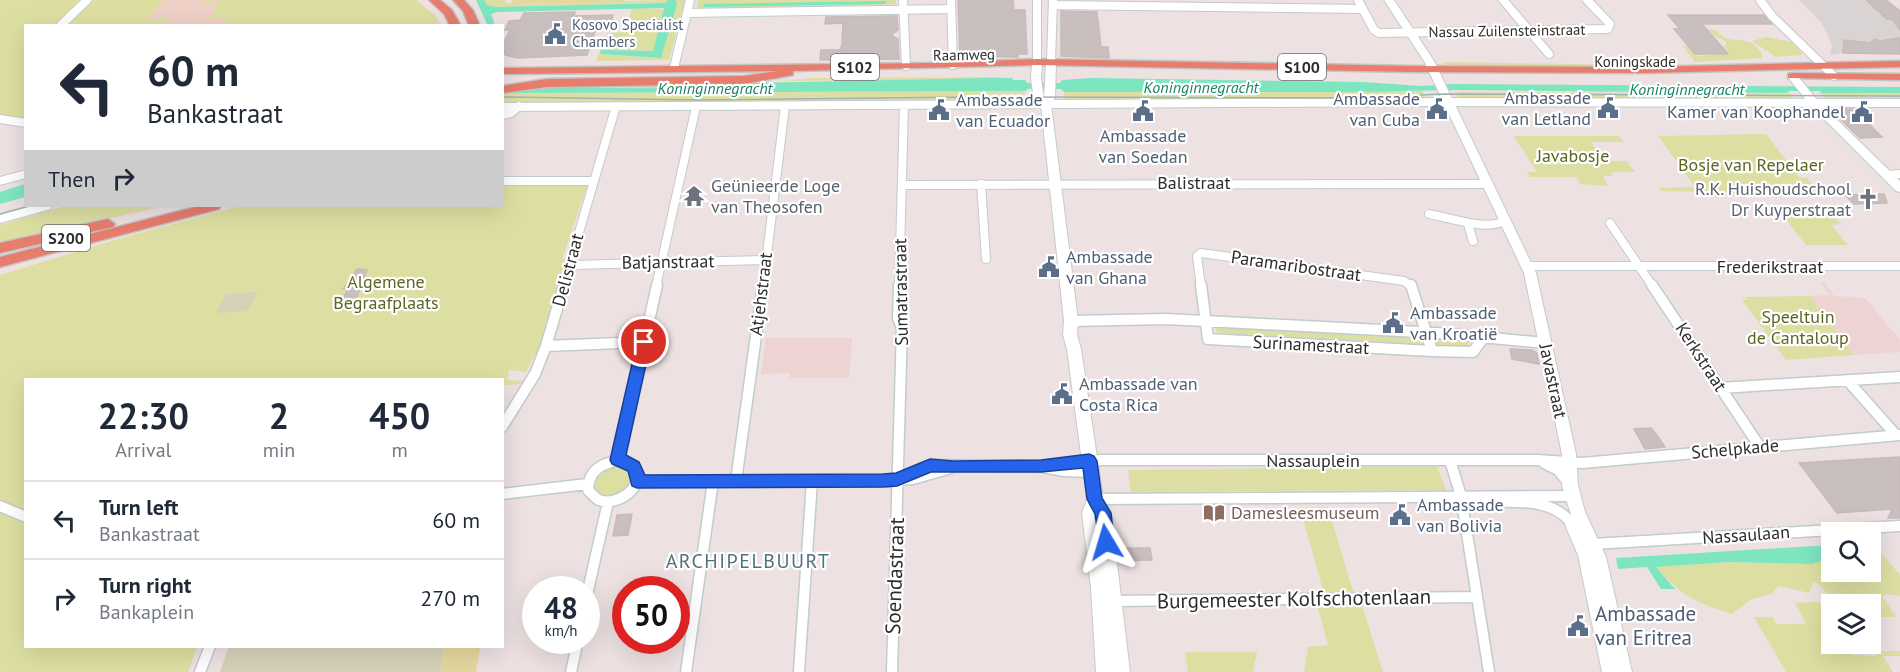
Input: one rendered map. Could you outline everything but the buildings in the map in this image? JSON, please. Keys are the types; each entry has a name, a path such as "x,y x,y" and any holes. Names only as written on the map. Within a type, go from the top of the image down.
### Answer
{"main road":[{"path":"425,0 438,14 443,24"},
{"path":"434,0 446,10 455,24"},
{"path":"449,0 458,10 465,24"},
{"path":"460,1 470,13 474,24"},
{"name":"S100","path":"1050,75 1109,64 1434,83"},
{"name":"Raamweg","path":"504,70 953,65 1036,76"},
{"path":"1827,70 1900,67"},
{"name":"Koningskade","path":"1434,83 1720,70 1827,70 1900,77"},
{"name":"Koningskade","path":"1434,83 1792,76 1827,70"},
{"path":"504,90 543,83 740,81 770,78 794,72"},
{"name":"Raamweg","path":"504,76 794,72 1434,83"},
{"name":"S200","path":"0,262 186,207"},
{"name":"S200","path":"0,255 209,207"},
{"path":"0,248 68,231 129,224"},
{"path":"0,271 55,255 129,224"}],"street":[{"path":"62,24 87,0"},
{"path":"674,68 690,0"},
{"path":"903,0 906,66"},
{"path":"951,0 953,65"},
{"path":"1037,0 1036,76 1039,100 1046,104"},
{"path":"1261,0 1265,8"},
{"path":"1121,672 1103,513 1095,499 1074,349 1070,335 1071,321 1054,184 1046,104 1050,100 1053,2 1363,9 1358,0"},
{"name":"Javastraat","path":"1389,0 1410,33 1527,266 1570,462 1571,490 1576,512 1598,557 1623,672"},
{"path":"1503,0 1549,54"},
{"name":"Nassau Zuilensteinstraat","path":"1363,9 1376,32 1603,30 1610,27 1610,24 1587,0"},
{"path":"1760,0 1772,16 1827,70"},
{"path":"687,13 951,9"},
{"path":"1792,76 1814,103 1900,188"},
{"path":"504,107 1046,104 1434,83 1814,103 1900,103"},
{"name":"Sumatrastraat","path":"897,480 902,328 898,318 904,105"},
{"path":"504,115 511,113 519,106"},
{"name":"Delistraat","path":"504,424 535,374 546,346 616,106"},
{"path":"618,460 696,106"},
{"name":"Atjehstraat","path":"736,481 785,106"},
{"path":"0,119 24,123"},
{"path":"1887,175 1900,174"},
{"path":"0,181 24,175"},
{"path":"504,181 594,181"},
{"path":"981,184 986,260"},
{"name":"Balistraat","path":"902,185 1487,184"},
{"path":"0,219 43,207"},
{"path":"1429,214 1463,220 1468,224 1473,241"},
{"path":"1468,224 1498,224 1505,221"},
{"path":"1610,223 1641,267"},
{"name":"Paramaribostraat","path":"1204,321 1197,256 1201,253 1404,280 1411,285 1426,332"},
{"name":"Batjanstraat","path":"571,265 764,260"},
{"name":"Frederikstraat","path":"1527,266 1900,266"},
{"name":"Kerkstraat","path":"1641,267 1760,447"},
{"name":"Surinamestraat","path":"1071,321 1132,319 1204,321 1426,332 1545,344"},
{"name":"Surinamestraat","path":"1204,321 1208,339 1473,352 1483,338"},
{"path":"1426,332 1432,351"},
{"path":"546,346 644,342"},
{"path":"1720,388 1900,377"},
{"path":"1848,381 1898,435"},
{"name":"Schelpkade","path":"1570,462 1898,435"},
{"path":"618,460 627,462 634,466 637,473 637,481 626,496 608,502 592,496 587,484 597,467 607,462 618,460"},
{"path":"1450,460 1461,496 1489,672"},
{"name":"Nassauplein","path":"637,481 897,480 913,479 953,467 1041,466 1056,471 1090,466 1450,460 1570,462"},
{"name":"Nassauplein","path":"1095,499 1461,496 1571,490 1565,476 1552,465 1537,460"},
{"name":"Soendastraat","path":"892,672 897,480"},
{"path":"686,672 713,481"},
{"path":"799,672 812,481"},
{"path":"504,494 587,484"},
{"name":"Nassauplein","path":"1461,496 1488,503 1538,502 1560,510 1570,521"},
{"path":"1095,499 1090,513 1099,588 1105,672"},
{"path":"591,576 608,502"},
{"path":"0,506 24,516"},
{"path":"1570,521 1586,555 1611,672"},
{"name":"Nassaulaan","path":"1593,544 1900,526"},
{"name":"Burgemeester Kolfschotenlaan","path":"1112,601 1477,597"},
{"path":"200,672 209,648"},
{"path":"571,672 575,654"}],"shaded area":[{"path":"513,0 624,0 623,2 511,4"},
{"path":"1799,0 1866,0 1887,19 1892,19 1900,29 1900,39 1880,41 1875,39 1876,44 1847,40 1843,53 1830,55 1832,45 1827,33 1820,21"},
{"path":"1821,282 1824,282 1834,296 1865,298 1900,340 1900,352 1854,355 1810,296 1830,295"},
{"path":"258,292 248,311 216,313 225,294"},
{"path":"766,338 852,338 849,378 790,378 790,373 761,374"},
{"path":"228,648 444,648 440,672 220,672"},
{"path":"444,648 480,648 476,672 440,672"}],"green space":[{"path":"0,0 416,0 435,15 440,24 24,24 24,122 0,118"},
{"path":"484,0 506,0 505,2 511,4 668,0 667,3 497,7 486,5"},
{"path":"676,0 685,0 669,60 596,61 600,50 607,55 661,58"},
{"path":"698,0 896,0 896,4 697,10"},
{"path":"632,8 664,9 653,51 602,50 607,33 625,32"},
{"path":"1707,29 1716,30 1727,38 1751,43 1761,52 1762,58 1695,62 1683,46 1688,46 1698,56 1729,54 1723,46 1727,45 1725,41 1714,36"},
{"path":"1766,37 1791,42 1802,55 1776,57 1752,41"},
{"path":"1443,62 1629,65 1640,68 1444,65"},
{"path":"1012,77 981,79 781,81 812,78"},
{"path":"1025,91 1025,94 981,94 1025,96 1025,100 504,104 504,93"},
{"path":"1423,91 1426,100 1065,100 1064,92"},
{"path":"1456,92 1789,93 1744,93 1791,94 1795,99 1459,99"},
{"path":"1821,93 1900,93 1900,101 1826,99"},
{"name":"Bosje van Repelaer","path":"1766,134 1800,178 1807,178 1822,196 1733,196 1726,192 1661,191 1659,188 1695,187 1658,136"},
{"name":"Javabosje","path":"1514,136 1619,136 1624,142 1591,142 1603,161 1627,161 1635,172 1611,172 1613,176 1603,176 1608,186 1580,184 1576,177 1530,177 1527,172 1537,172"},
{"name":"Algemene Begraafplaats","path":"504,181 589,181 562,259 566,259 540,345 526,372 509,370 507,380 524,381 522,384 504,385 504,378 24,378 24,648 197,648 188,672 0,672 0,275 125,237 236,207 504,207"},
{"path":"62,207 160,207 0,244 0,225"},
{"path":"1784,217 1834,217 1841,224 1831,225 1848,245 1806,245"},
{"name":"Speeltuin de Cantaloup","path":"1810,296 1854,355 1786,360 1742,300 1747,300 1745,297"},
{"path":"1220,325 1463,338 1469,341 1468,347 1221,333 1216,331 1216,327"},
{"path":"622,465 631,471 632,481 620,493 609,496 599,493 594,488 595,479 603,470"},
{"path":"1437,466 1446,490 1131,492 1128,470"},
{"path":"1328,507 1352,588 1361,602 1383,672 1304,672 1308,647 1328,645 1316,601 1322,587 1300,508"},
{"path":"1881,554 1900,575 1900,596 1886,594 1883,597 1896,617 1881,617 1881,594 1827,594 1814,581 1809,593 1779,586 1771,594 1752,599 1732,614 1690,597 1673,585 1656,567 1730,562 1812,564 1821,561 1821,582 1881,582"},
{"path":"1819,602 1821,605 1821,654 1876,656 1875,654 1881,654 1881,651 1900,651 1900,656 1883,656 1893,672 1786,672 1754,617 1773,617 1776,624 1806,624 1795,603"},
{"path":"1185,652 1257,652 1253,672 1188,672"}],"sand":[{"path":"164,0 201,0 207,4 214,0 222,0 212,7 216,12 208,19 225,19 229,24 196,22 164,24 169,19 167,17 146,21"}],"water":[{"path":"476,0 484,0 487,5 497,7 666,3 668,0 676,0 677,4 661,58 600,54 601,50 653,51 664,8 497,12 491,14 495,24 487,24"},
{"path":"886,1 886,4 703,7 704,4"},
{"name":"Koninginnegracht","path":"1012,78 1013,80 1025,80 1027,83 1060,83 1062,80 1092,78 1362,82 1422,86 1453,84 1900,87 1900,93 1454,90 1064,92 1061,89 504,93 504,84 529,82 744,83"},
{"path":"24,184 24,197 0,204 0,192"},
{"path":"1821,546 1821,561 1812,564 1730,562 1656,567 1675,589 1661,589 1647,567 1618,569 1616,558"}],"pier":[{"path":"548,79 731,84 777,81 708,86 703,94 697,94 698,88 696,87 601,88 578,85 540,86 504,92 504,86"}],"tram line":[{"path":"504,97 698,100 973,97 1368,98 1440,94 1900,96"},
{"path":"0,214 25,207"}],"place":[{"name":"Kosovo Specialist Chambers","path":"555,34"},
{"name":"Ambassade van Letland","path":"1608,108"},
{"name":"Ambassade van Cuba","path":"1437,109"},
{"name":"Ambassade van Ecuador","path":"939,110"},
{"name":"Ambassade van Soedan","path":"1143,111"},
{"name":"Kamer van Koophandel","path":"1862,112"},
{"name":"Geünieerde Loge van Theosofen","path":"694,196"},
{"name":"R.K. Huishoudschool Dr Kuyperstraat","path":"1868,199"},
{"name":"Ambassade van Ghana","path":"1049,267"},
{"name":"Ambassade van Kroatië","path":"1393,323"},
{"name":"Ambassade van Costa Rica","path":"1062,394"},
{"name":"Damesleesmuseum","path":"1214,513"},
{"name":"Ambassade van Bolivia","path":"1400,515"},
{"name":"Ambassade van Eritrea","path":"1578,626"}],"district":[{"name":"ARCHIPELBUURT","path":"748,561"}],"route":[{"path":"644,342 618,460 634,466 637,481 883,481 897,480 930,465 1041,466 1089,461 1095,499 1103,513 1106,542"}]}
